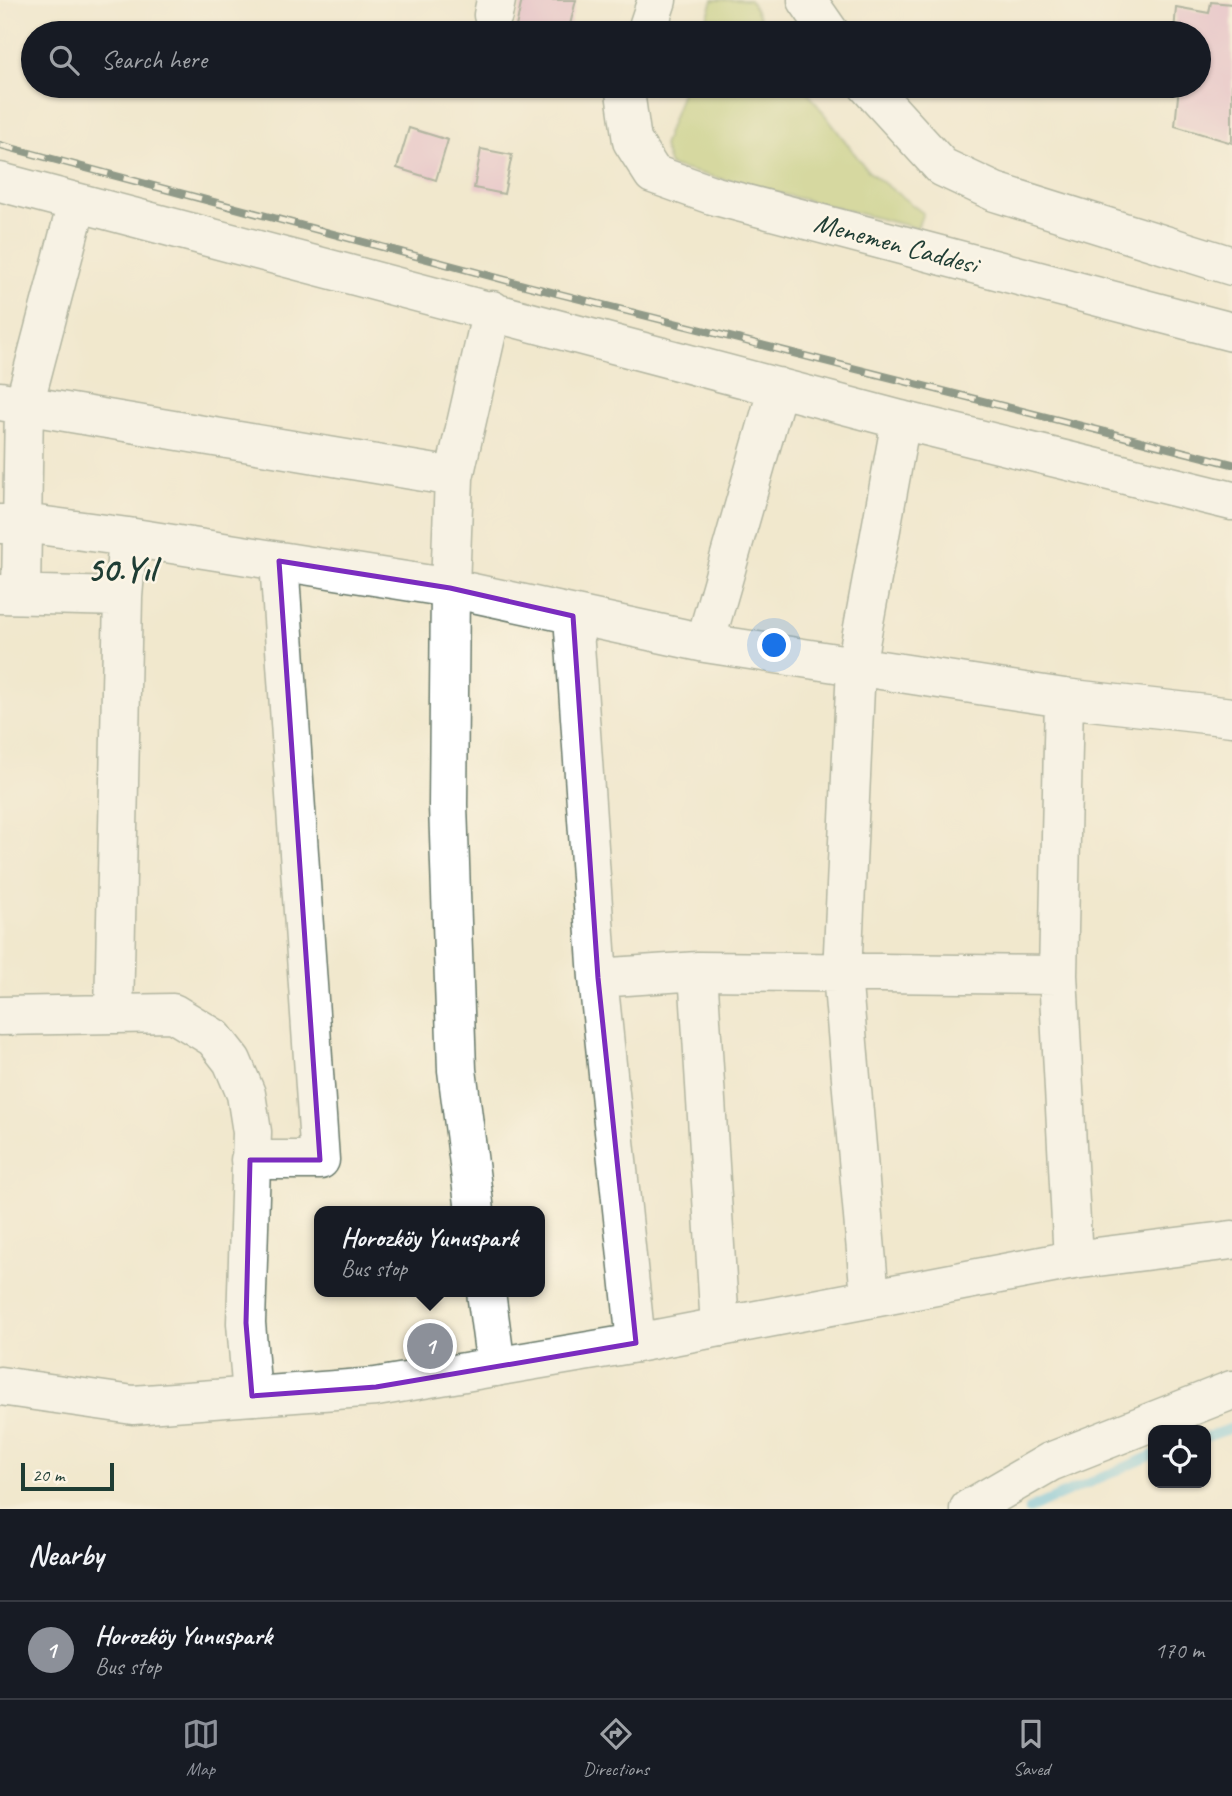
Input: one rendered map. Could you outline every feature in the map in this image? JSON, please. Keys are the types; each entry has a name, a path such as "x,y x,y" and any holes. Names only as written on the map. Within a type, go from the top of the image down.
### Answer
{"street":[{"path":"650,21 657,0"},
{"path":"807,0 822,21"},
{"name":"Menemen Caddesi","path":"626,98 632,141 653,174 712,195 1232,332"},
{"path":"879,98 942,167 995,192 1232,266"},
{"path":"0,182 901,420 1232,501"},
{"path":"77,203 12,403 11,593 124,597"},
{"path":"474,1206 457,1070 448,805 450,588 454,477 492,310"},
{"path":"705,643 778,387"},
{"path":"12,403 454,477"},
{"path":"870,1297 842,974 856,666 901,420"},
{"path":"11,524 128,537 450,588 705,643 1064,698 1232,717"},
{"path":"114,1014 124,597 128,537"},
{"path":"250,1160 320,1160 279,561"},
{"path":"573,616 598,978 636,1343"},
{"path":"1064,698 1058,975 1073,1260"},
{"path":"598,978 698,971 1058,975"},
{"path":"698,971 720,1327"},
{"path":"0,1016 173,1013 214,1038 232,1061 246,1094 252,1132 246,1323 252,1396"},
{"path":"0,1387 132,1405 376,1387 636,1343 1073,1260 1232,1240"},
{"path":"487,1297 495,1367"},
{"path":"969,1509 1049,1462 1232,1390"}],"highlighted area":[{"path":"279,561 450,588 573,616 598,978 636,1343 376,1387 252,1396 246,1323 250,1160 320,1160"}],"green space":[{"path":"713,0 750,0 761,21 706,21"},
{"path":"680,98 812,98 868,171 923,213 917,228 670,166 663,146"}],"building":[{"path":"522,0 576,0 571,21 517,21"},
{"path":"1211,2 1232,4 1232,143 1175,126 1178,98 1211,98 1211,21 1175,21 1176,7 1209,13"},
{"path":"409,128 448,140 436,180 397,168"},
{"path":"481,149 512,155 504,194 474,188"}],"waterway":[{"path":"1211,1435 1232,1428"},
{"path":"1029,1509 1148,1457"}],"railway":[{"path":"0,145 528,286 1232,464"}],"place":[{"name":"Horozköy Yunuspark","path":"430,1346"}],"district":[{"name":"50.Yıl","path":"121,569"}]}
